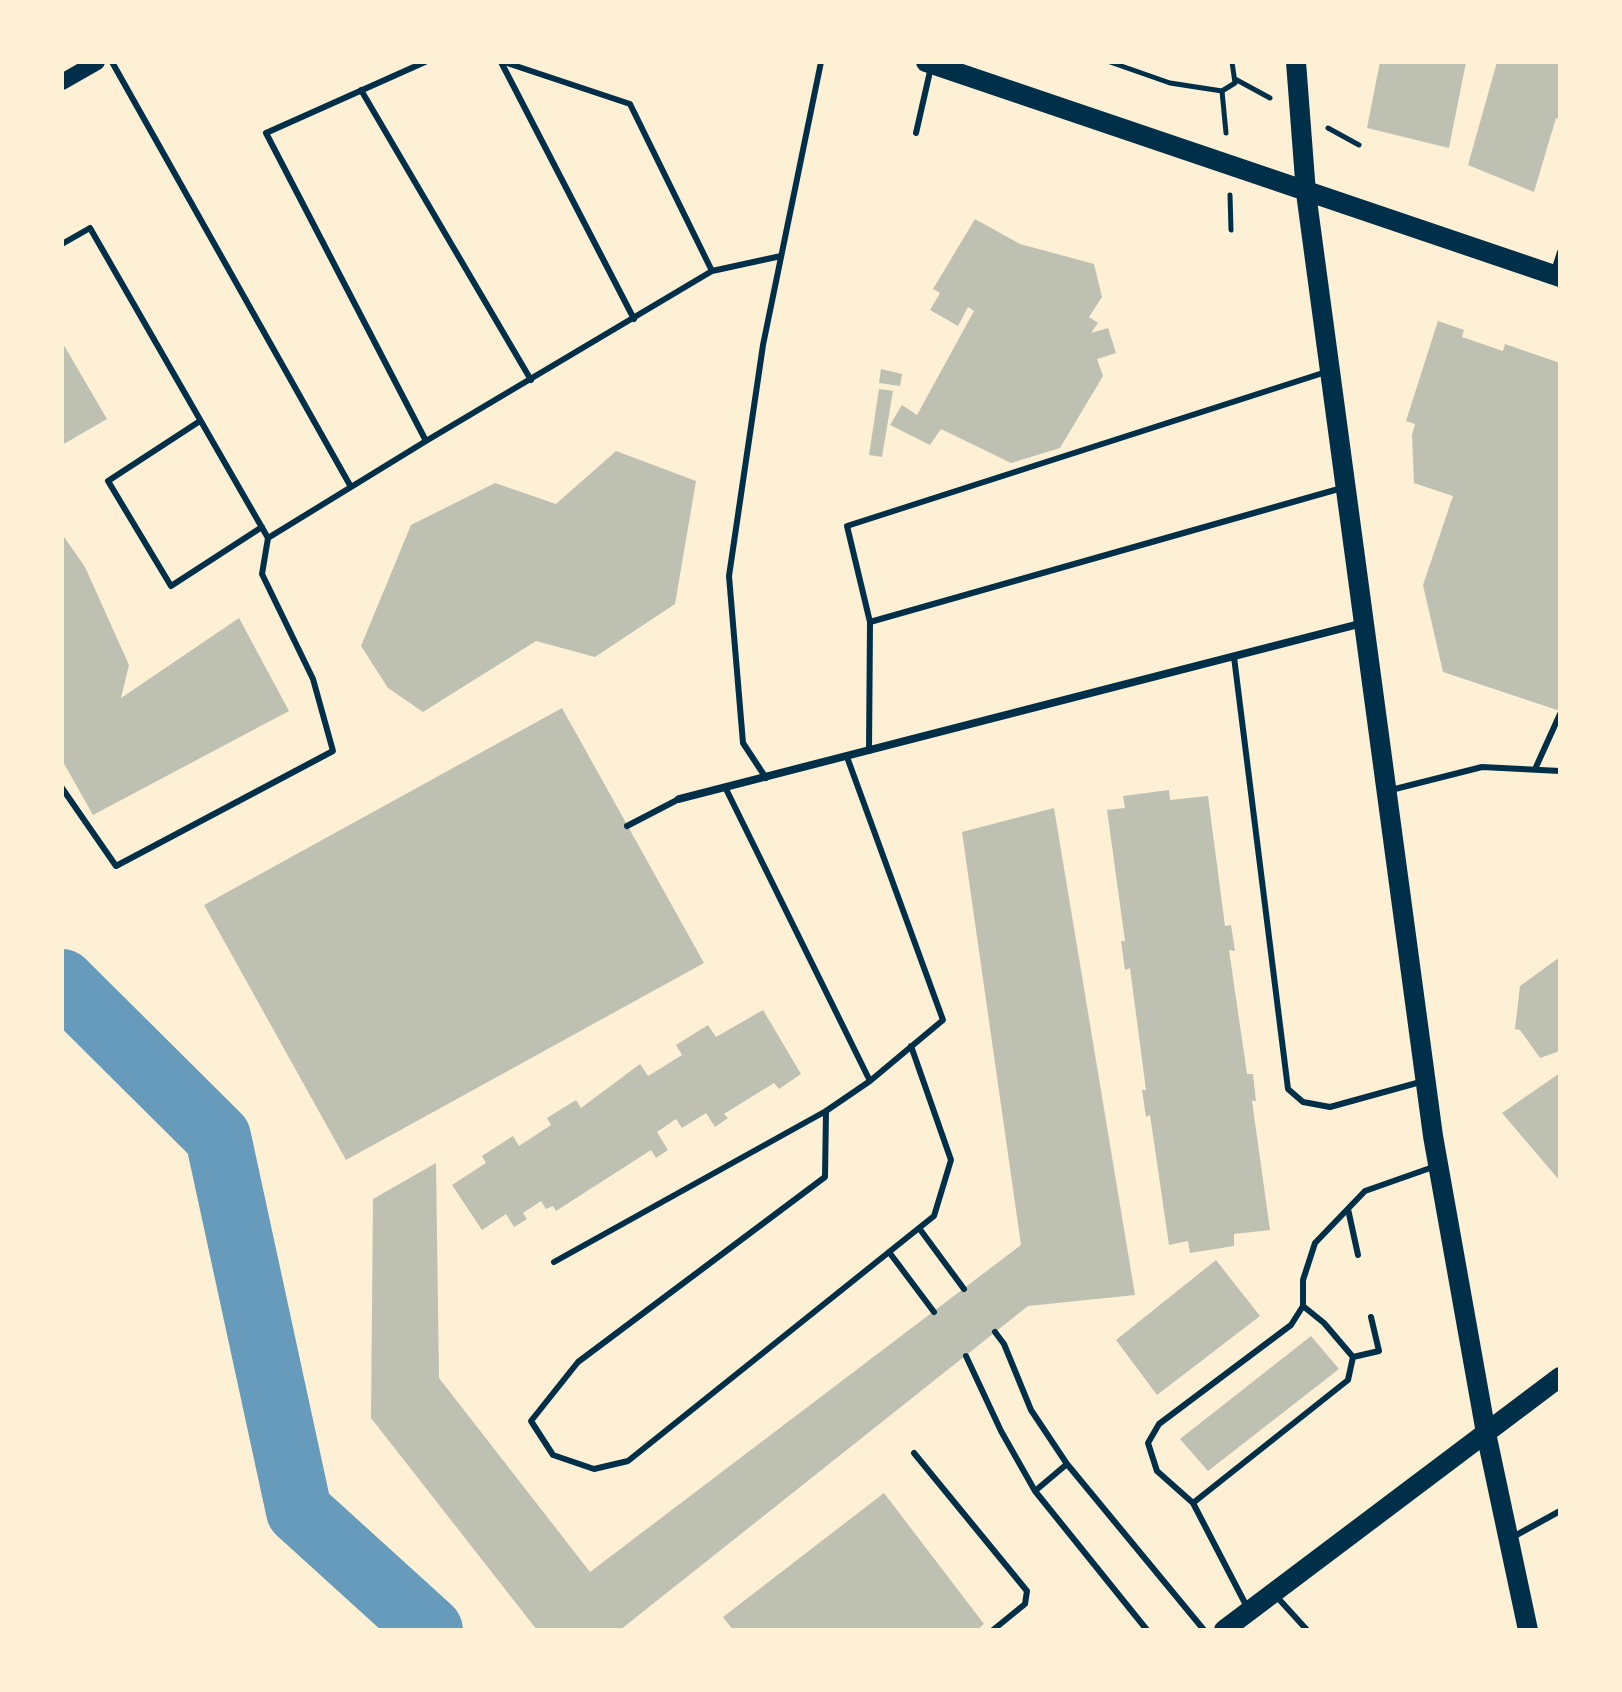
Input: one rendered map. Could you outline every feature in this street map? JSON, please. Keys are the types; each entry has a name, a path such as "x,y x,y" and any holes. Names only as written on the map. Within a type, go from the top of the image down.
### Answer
{"main road":[{"path":"62,82 97,62"},
{"path":"1296,62 1306,193 1438,1165 1486,1433 1528,1630"},
{"path":"929,63 1557,276"},
{"path":"1224,1630 1560,1377"}],"street":[{"path":"679,799 1364,623"}],"lane":[{"path":"112,62 351,487"},
{"path":"425,62 266,133 426,441"},
{"path":"503,62 630,104 712,271"},
{"path":"503,62 634,319"},
{"path":"766,778 743,743 729,576 763,345 821,62"},
{"path":"916,133 929,63"},
{"path":"361,90 531,380"},
{"path":"62,244 90,228 268,538 262,574 313,679 333,751 116,866 62,788"},
{"path":"1557,276 1560,252"},
{"path":"268,538 712,271 781,256"},
{"path":"869,751 870,622 847,526 1330,371"},
{"path":"200,421 108,481 171,586 262,527"},
{"path":"870,622 1346,487"},
{"path":"1234,657 1288,1089 1303,1102 1330,1107 1426,1080"},
{"path":"1536,767 1560,714"},
{"path":"554,1262 826,1111 870,1081 943,1020 847,757"},
{"path":"1388,791 1482,767 1536,767 1560,771"},
{"path":"726,789 870,1081"},
{"path":"627,826 679,799"},
{"path":"826,1111 825,1177 578,1362 531,1421 553,1455 594,1469 628,1461 934,1216 951,1160 911,1046"},
{"path":"1249,1610 1193,1503 1157,1471 1148,1443 1159,1424 1291,1325 1303,1306 1303,1280 1315,1243 1365,1191 1438,1165"},
{"path":"1348,1209 1358,1255"},
{"path":"919,1228 964,1289"},
{"path":"889,1252 934,1312"},
{"path":"1303,1306 1324,1323 1353,1357"},
{"path":"1353,1357 1379,1351 1371,1317"},
{"path":"995,1332 1004,1344 1031,1410 1067,1464 1204,1630"},
{"path":"966,1356 1001,1431 1035,1491 1147,1630"},
{"path":"1193,1503 1348,1380 1353,1357"},
{"path":"914,1453 1027,1591 1025,1604 993,1630"},
{"path":"1035,1491 1067,1464"},
{"path":"1509,1539 1560,1511"},
{"path":"1273,1592 1307,1630"}],"path":[{"path":"1110,62 1170,83 1222,91 1235,83 1232,62"}],"building":[{"path":"1380,62 1466,62 1449,148 1367,128"},
{"path":"1497,62 1560,62 1560,120 1556,118 1534,192 1468,165"},
{"path":"975,219 1020,244 1094,264 1102,297 1089,317 1098,323 1091,333 1108,328 1116,353 1097,359 1103,376 1060,448 1011,463 941,429 930,445 890,425 902,405 917,415 974,311 968,307 958,326 930,310 940,293 933,289"},
{"path":"1438,321 1464,330 1462,337 1503,351 1505,344 1560,363 1560,711 1443,672 1423,585 1453,496 1414,483 1412,435 1415,424 1406,421"},
{"path":"62,342 107,419 62,445"},
{"path":"881,369 902,374 900,386 879,383"},
{"path":"879,389 893,391 882,457 869,455"},
{"path":"616,451 696,481 675,604 595,657 536,641 423,712 388,688 361,646 411,525 495,483 556,504"},
{"path":"62,534 85,567 129,665 121,698 239,618 289,711 93,815 62,760"},
{"path":"562,708 704,963 346,1160 204,905"},
{"path":"1169,790 1170,800 1208,796 1225,926 1231,925 1235,951 1229,950 1247,1074 1253,1074 1256,1101 1252,1101 1270,1230 1234,1234 1234,1246 1190,1253 1188,1241 1169,1245 1150,1115 1146,1117 1142,1090 1146,1090 1130,968 1125,970 1121,941 1125,941 1107,810 1125,808 1123,796"},
{"path":"1054,808 1135,1295 1028,1306 620,1630 537,1630 371,1418 373,1199 436,1163 439,1378 590,1572 1021,1245 962,832"},
{"path":"1560,957 1560,1051 1540,1058 1520,1030 1515,1029 1520,986"},
{"path":"763,1010 801,1074 779,1089 774,1083 724,1114 728,1118 715,1127 706,1113 682,1128 676,1119 657,1132 668,1150 656,1158 651,1150 556,1211 553,1206 546,1209 541,1201 523,1213 527,1219 514,1227 506,1214 482,1230 452,1185 486,1163 482,1156 513,1136 519,1146 551,1125 547,1118 576,1100 581,1108 640,1064 648,1076 682,1055 676,1045 708,1025 716,1037"},
{"path":"1560,1073 1560,1181 1502,1113"},
{"path":"1216,1260 1260,1316 1157,1395 1116,1340"},
{"path":"1311,1336 1339,1369 1208,1471 1180,1439"},
{"path":"884,1493 984,1624 977,1630 733,1630 723,1617"}],"waterway":[{"path":"62,982 218,1137 299,1511 430,1630"}]}
